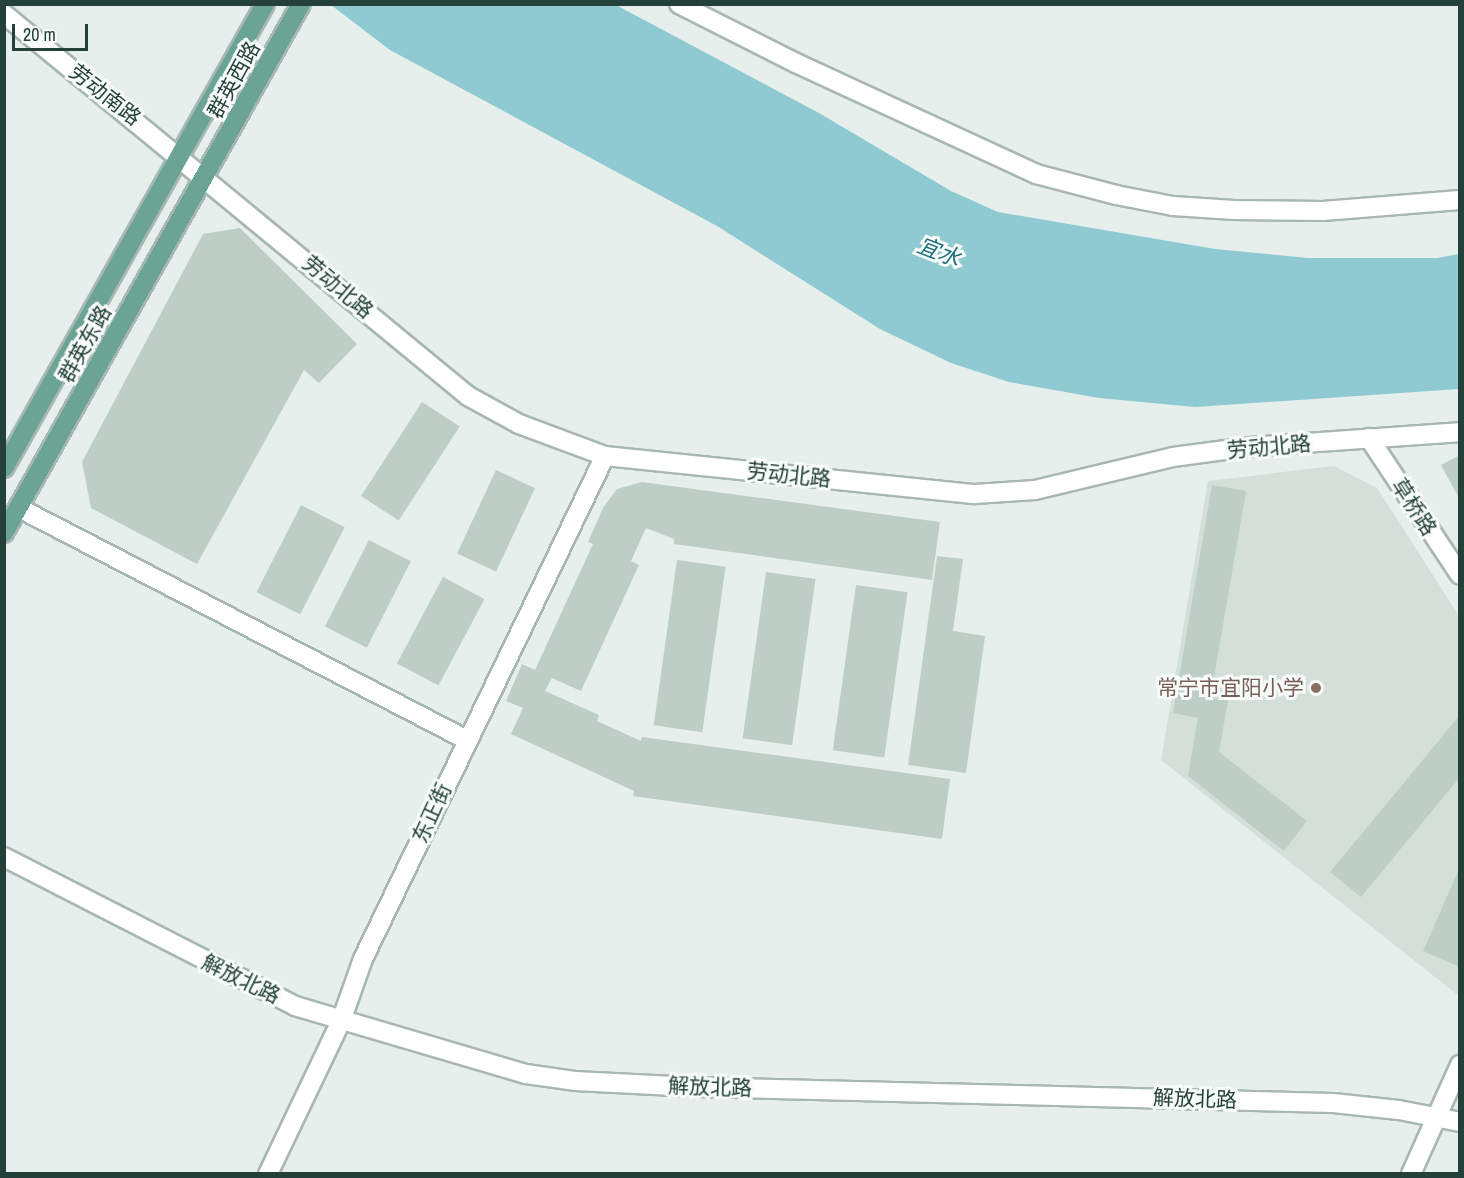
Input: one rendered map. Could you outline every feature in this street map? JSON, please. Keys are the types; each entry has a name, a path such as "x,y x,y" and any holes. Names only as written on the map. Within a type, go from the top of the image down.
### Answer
{"main road":[{"name":"群英西路","path":"180,156 265,4"},
{"name":"群英西路","path":"205,177 302,4"},
{"name":"群英东路","path":"4,468 180,156"},
{"name":"群英东路","path":"4,533 205,177"}],"street":[{"path":"679,4 796,63 1036,174 1116,195 1173,206 1323,211 1460,200"},
{"name":"劳动南路","path":"4,14 205,177"},
{"name":"劳动北路","path":"205,177 468,396 519,424 604,456 975,494 1035,490 1184,456 1369,438 1460,432"},
{"name":"草桥路","path":"1369,438 1460,575"},
{"name":"东正街","path":"268,1173 341,1021 363,959 604,456"},
{"path":"19,508 467,740"},
{"name":"解放北路","path":"4,857 177,948 295,1006 526,1074 575,1081 1333,1103 1460,1122"},
{"path":"1411,1173 1460,1065"}],"shaded area":[{"name":"常宁市宜阳小学","path":"1334,466 1377,488 1459,616 1459,996 1161,760 1208,481"}],"water":[{"name":"宜水","path":"331,5 616,5 819,113 951,191 998,212 1215,249 1308,258 1437,258 1459,254 1459,389 1195,407 1099,398 1009,382 951,363 880,329 717,226 390,50"}],"building":[{"path":"240,228 357,344 319,383 304,370 197,564 91,508 82,462 203,234"},
{"path":"422,402 460,427 399,520 361,496"},
{"path":"1460,455 1460,500 1441,465"},
{"path":"496,470 535,488 496,572 457,553"},
{"path":"642,482 940,522 932,580 674,544 674,539 646,528 631,561 639,565 581,691 552,678 545,691 599,715 597,721 641,741 642,737 950,779 942,839 633,796 634,791 511,734 523,708 506,701 522,664 535,670 593,544 588,542 603,508 617,489"},
{"path":"1212,485 1246,491 1210,701 1224,695 1228,701 1219,752 1307,821 1284,851 1188,776 1198,718 1173,713"},
{"path":"301,505 345,527 300,615 257,592"},
{"path":"369,540 411,561 367,648 325,626"},
{"path":"937,556 963,559 953,631 985,636 966,773 908,765"},
{"path":"677,560 726,567 702,732 654,725"},
{"path":"766,572 816,579 792,745 743,738"},
{"path":"443,577 484,599 438,686 397,664"},
{"path":"856,585 907,592 884,758 833,750"},
{"path":"1460,715 1460,777 1361,897 1330,872"},
{"path":"1460,867 1460,967 1423,951"}],"place":[{"name":"常宁市宜阳小学","path":"1316,688"}]}
